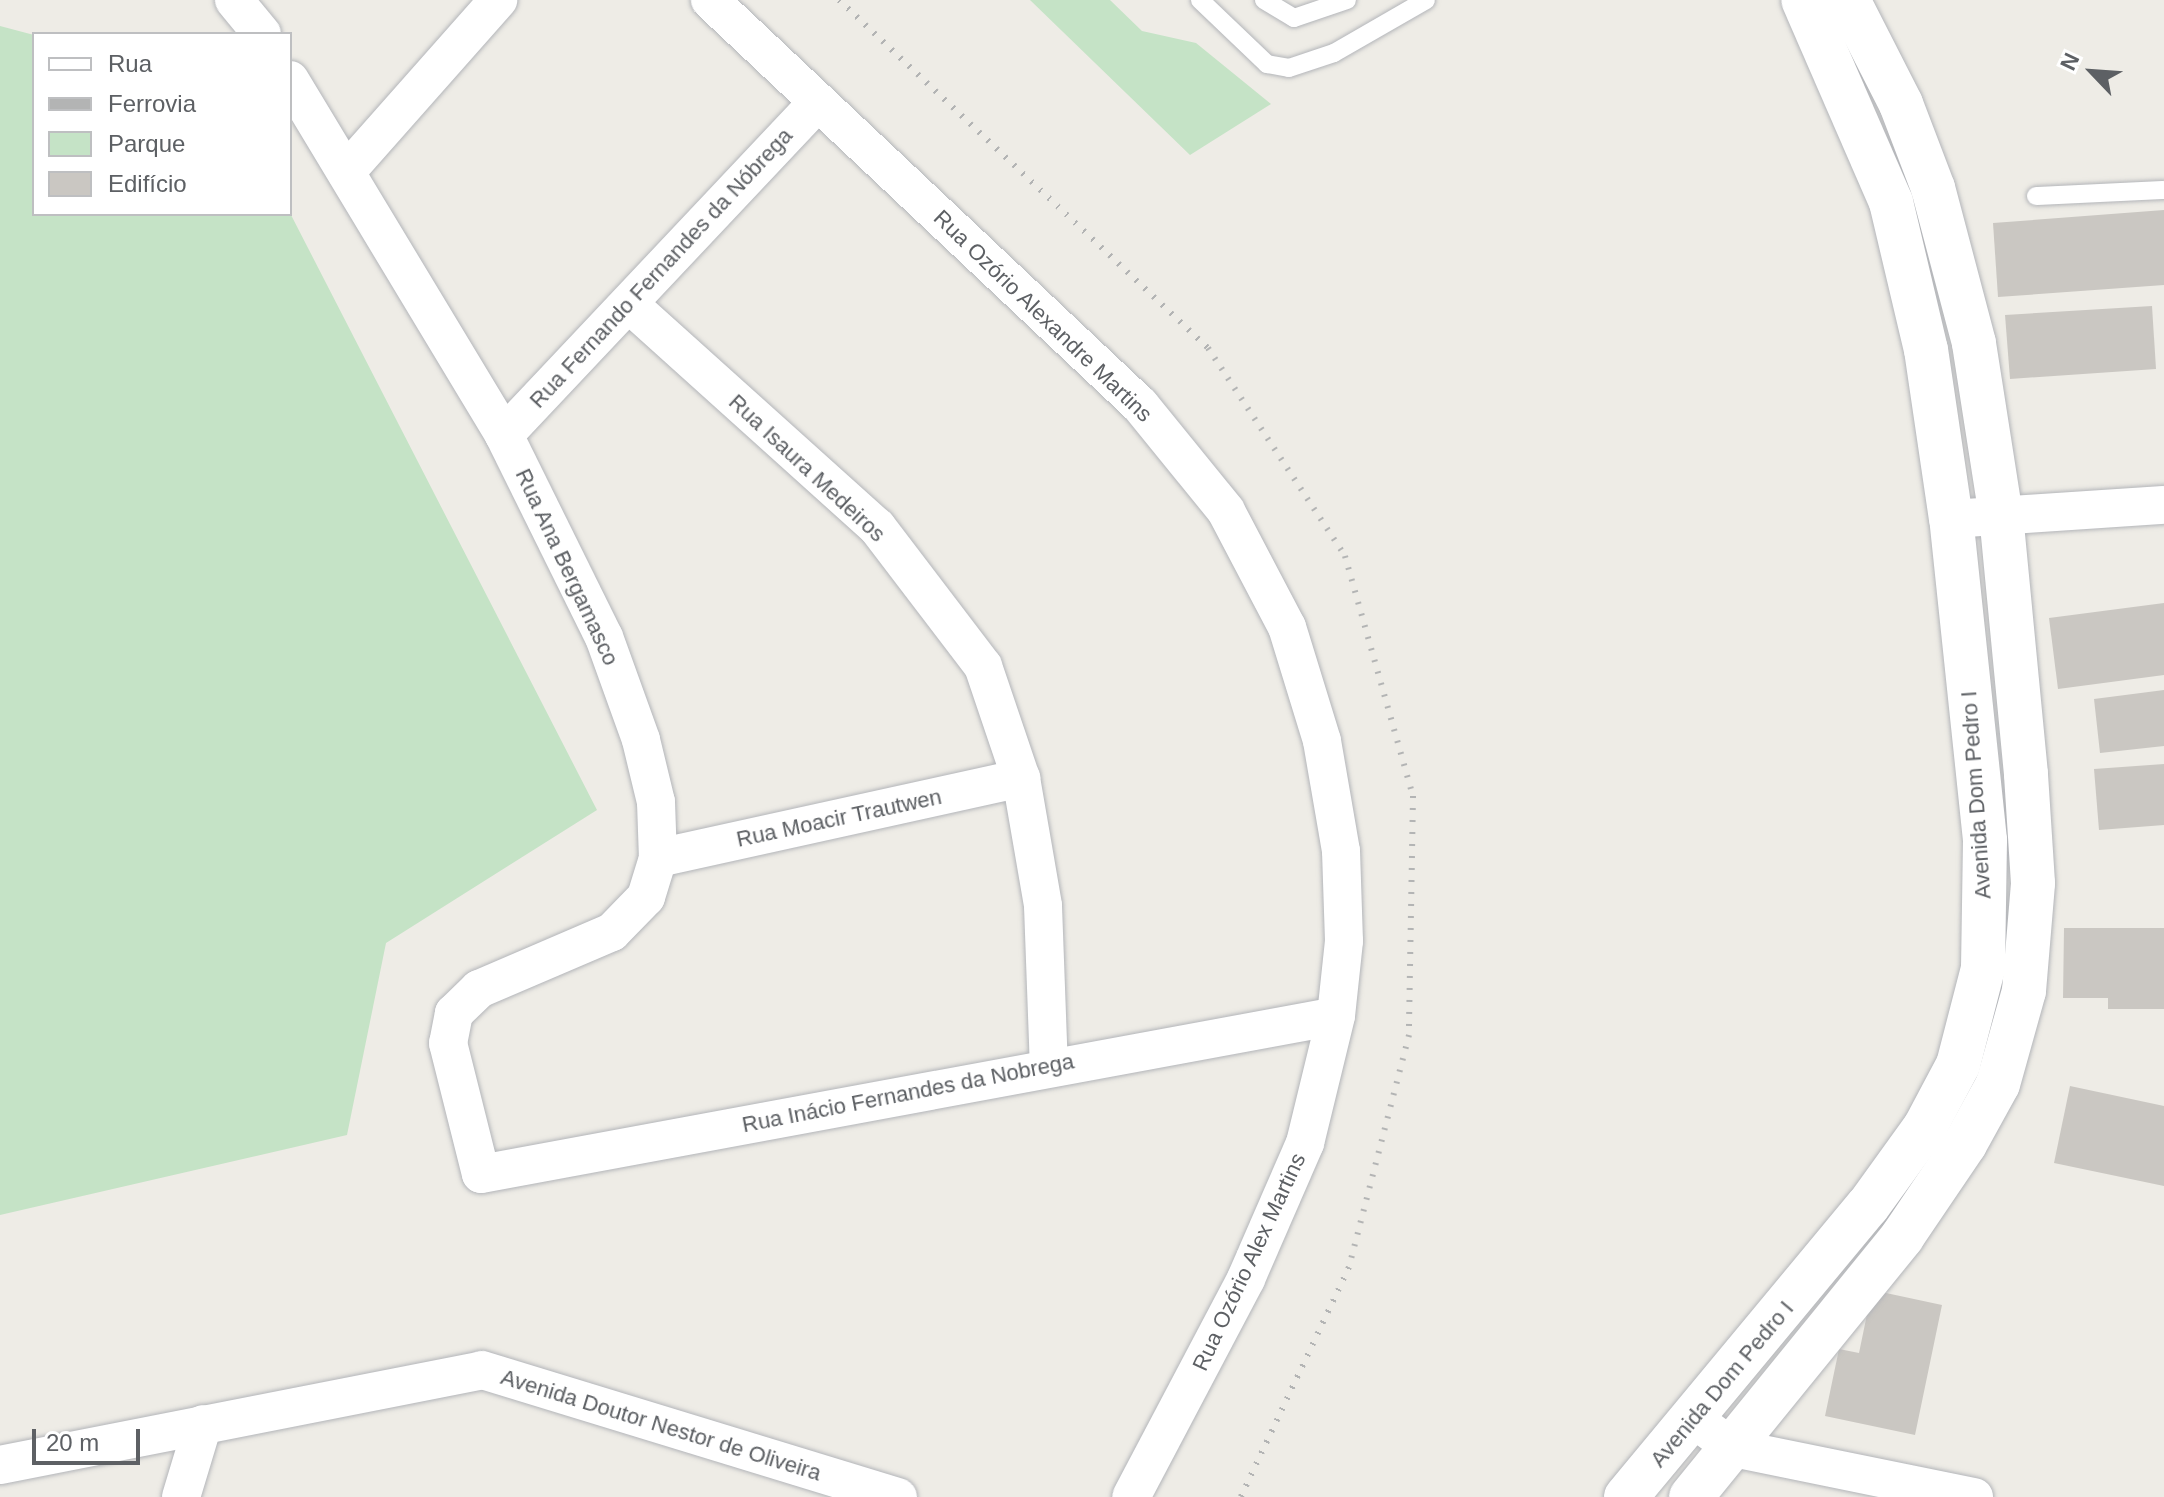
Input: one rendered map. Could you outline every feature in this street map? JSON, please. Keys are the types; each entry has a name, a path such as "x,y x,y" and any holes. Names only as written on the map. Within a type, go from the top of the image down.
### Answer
{"street":[{"path":"234,0 260,32"},
{"path":"346,172 498,0"},
{"name":"Rua Ozório Alexandre Martins","path":"710,0 1140,405 1226,511 1287,627 1322,741 1341,851 1344,941 1336,1016"},
{"name":"Avenida Dom Pedro I","path":"1626,1497 1695,1420 1925,1127 1958,1065 1973,1022 1983,968 1985,840 1951,519 1926,350 1891,202 1803,0"},
{"path":"1691,1497 1902,1237 1998,1084 2024,991 2033,883 2001,516 1974,343 1933,188 1901,104 1848,0"},
{"name":"Rua Ana Bergamasco","path":"292,83 504,435 604,637 653,790 658,858 646,897 612,932 479,989 454,1013 448,1043 481,1174"},
{"name":"Rua Fernando Fernandes da Nóbrega","path":"504,435 818,102"},
{"name":"Rua Isaura Medeiros","path":"629,304 877,527 983,666 1021,778 1043,906 1049,1066"},
{"path":"1951,519 2164,505"},
{"name":"Rua Moacir Trautwen","path":"658,858 1021,778"},
{"name":"Rua Inácio Fernandes da Nobrega","path":"481,1174 1049,1066 1336,1016"},
{"name":"Rua Ozório Alex Martins","path":"1131,1497 1246,1279 1305,1143 1336,1016"},
{"name":"Avenida Doutor Nestor de Oliveira","path":"0,1465 482,1370 898,1497"},
{"path":"1695,1420 1733,1448 1974,1497"},
{"path":"181,1497 203,1424"}],"lane":[{"path":"1200,0 1267,64 1289,68 1334,53 1426,0"},
{"path":"1264,0 1294,18 1347,0"},
{"path":"2036,196 2164,190"}],"green space":[{"path":"1030,0 1110,0 1142,31 1196,43 1271,104 1190,155"},
{"path":"0,26 32,34 32,216 292,216 597,810 386,943 347,1135 0,1215"}],"building":[{"path":"2164,210 2164,285 1998,297 1993,223"},
{"path":"2152,306 2156,369 2010,379 2005,315"},
{"path":"2164,603 2164,675 2058,689 2049,618"},
{"path":"2164,690 2164,746 2100,753 2094,699"},
{"path":"2164,764 2164,825 2099,830 2094,769"},
{"path":"2064,928 2164,928 2164,1009 2108,1009 2108,998 2063,998"},
{"path":"2070,1086 2164,1106 2164,1186 2054,1163"},
{"path":"1872,1290 1942,1305 1915,1435 1825,1416 1839,1349 1859,1353"}],"railway":[{"path":"839,0 1208,348 1345,556 1413,796 1409,1035 1349,1267 1241,1497"}]}
